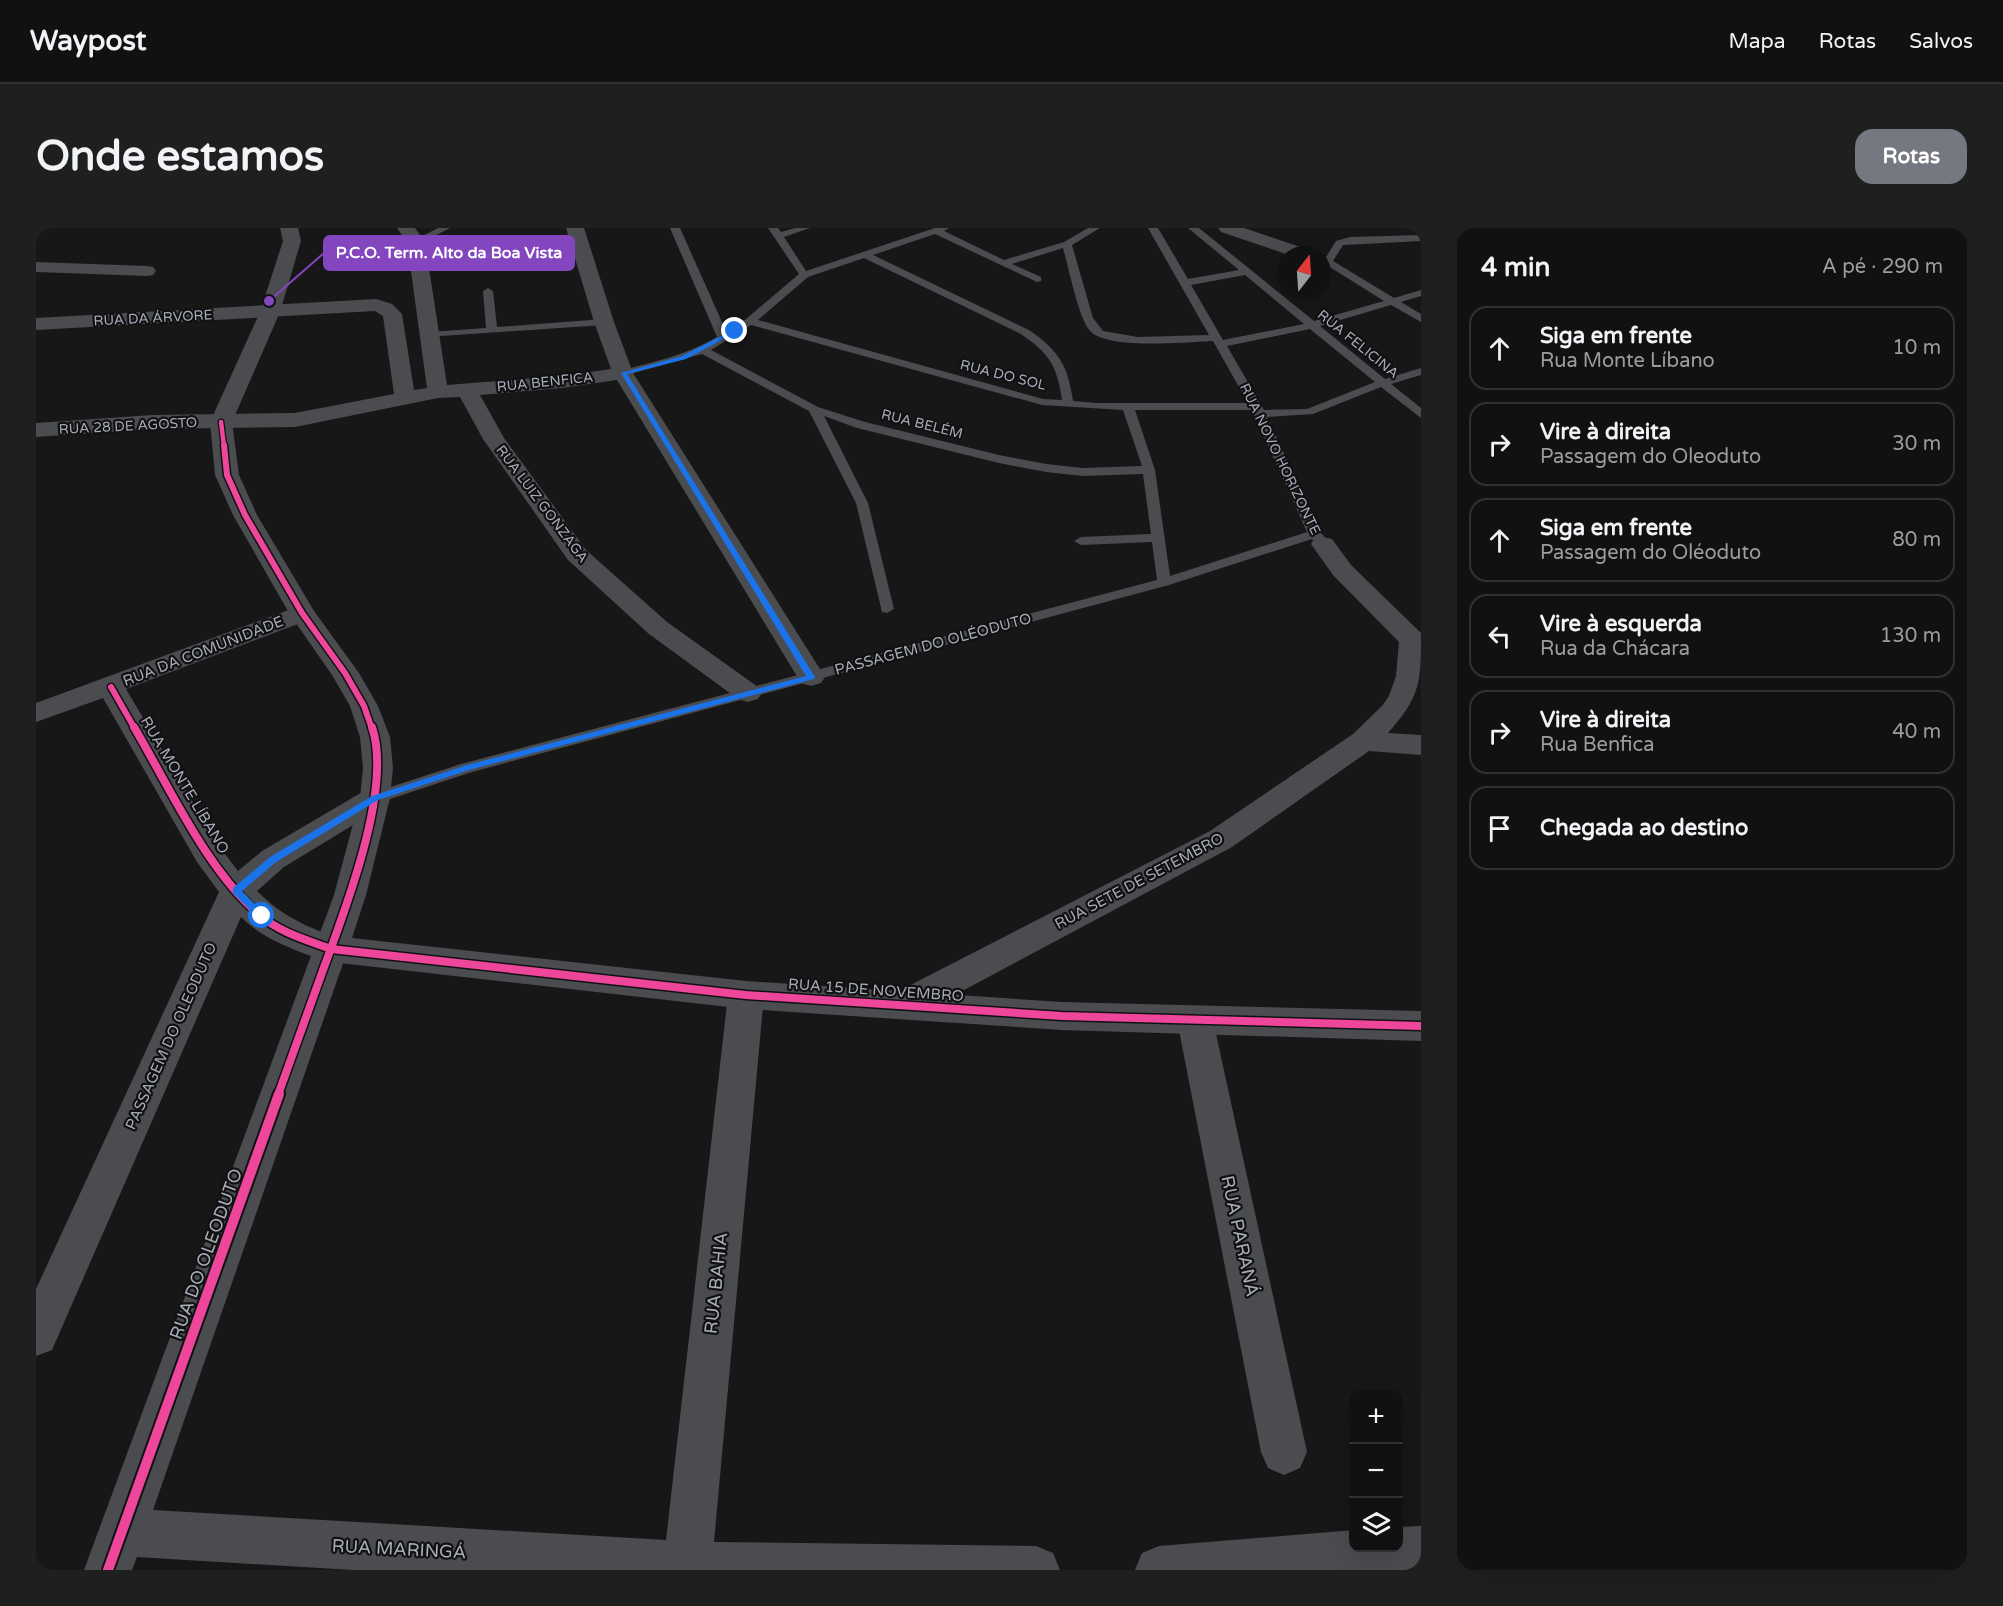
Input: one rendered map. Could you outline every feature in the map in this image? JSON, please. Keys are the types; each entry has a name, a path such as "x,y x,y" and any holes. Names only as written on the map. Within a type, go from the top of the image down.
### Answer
{"street":[{"path":"221,422 270,312 292,241 289,228"},
{"path":"575,228 604,322 624,373 811,677"},
{"path":"1227,228 1280,246"},
{"path":"411,235 438,392"},
{"path":"36,267 147,271"},
{"path":"270,312 361,304 385,308 392,314 405,397"},
{"name":"RUA DA ÁRVORE","path":"36,324 270,312"},
{"name":"RUA BENFICA","path":"221,422 295,420 438,392 562,382 624,373"},
{"name":"RUA LUIZ GONZAGA","path":"466,389 494,439 577,555 658,628 748,693"},
{"name":"RUA 28 DE AGOSTO","path":"36,430 153,422 221,422"},
{"name":"RUA DO OLEODUTO","path":"115,1551 350,895 375,798 378,768 375,737 368,716 345,673 303,613 245,515 228,475 221,422"},
{"name":"RUA NOVO HORIZONTE","path":"1319,539 1342,570 1417,642 1403,697 1392,713 1363,741"},
{"name":"RUA DA COMUNIDADE","path":"36,713 111,687 303,613"},
{"name":"RUA MONTE LÍBANO","path":"111,687 208,854 236,891 262,916 289,934 331,949"},
{"path":"1363,741 1421,745"},
{"name":"RUA SETE DE SETEMBRO","path":"906,1004 1221,839 1363,741"},
{"name":"PASSAGEM DO OLEODUTO","path":"37,1335 236,891 273,859 375,798"},
{"name":"RUA 15 DE NOVEMBRO","path":"331,949 746,995 1062,1016 1421,1026"},
{"name":"RUA BAHIA","path":"687,1568 746,995"},
{"name":"RUA PARANÁ","path":"1195,1020 1284,1452"},
{"path":"1159,1570 1301,1557 1421,1550"},
{"name":"RUA MARINGÁ","path":"115,1551 687,1568 1036,1570"}],"lane":[{"path":"411,235 445,228"},
{"path":"675,228 723,338"},
{"path":"804,275 776,232 805,228"},
{"path":"1004,263 1067,244 1095,228"},
{"name":"RUA NOVO HORIZONTE","path":"1153,228 1257,410 1319,539"},
{"name":"RUA FELICINA","path":"1193,228 1310,326 1421,414"},
{"path":"940,229 1036,279"},
{"name":"RUA BENFICA","path":"624,373 703,350 750,321 804,275 940,229"},
{"path":"1331,253 1339,243 1350,240 1421,238"},
{"path":"1067,244 1088,318 1094,329 1101,334 1125,339 1218,341 1310,326 1421,293"},
{"path":"865,255 1025,332 1047,346 1060,364 1068,405"},
{"path":"1331,264 1421,319"},
{"path":"1185,283 1246,272"},
{"path":"488,291 492,331"},
{"name":"RUA DO SOL","path":"750,321 1018,396 1068,405 1309,412 1382,383 1421,371"},
{"path":"430,335 604,322"},
{"name":"RUA BELÉM","path":"703,350 814,409 861,425 999,459 1046,468 1083,472 1149,470"},
{"path":"1128,407 1149,470 1164,582"},
{"path":"814,409 862,503 887,609"},
{"path":"1081,541 1158,538"},
{"name":"PASSAGEM DO OLÉODUTO","path":"375,798 467,768 1319,539"}],"cycle path":[{"path":"108,1570 350,895 375,798 378,768 375,737 364,706 345,673 302,613 245,515 227,475 221,422"},
{"path":"111,687 208,854 236,891 262,917 289,934 331,949 746,995 1062,1016 1421,1026"}],"place":[{"name":"P.C.O. Term. Alto da Boa Vista","path":"269,301"}],"route":[{"path":"262,916 236,891 273,859 375,798 467,768 811,677 624,373 703,350 735,331"}]}
